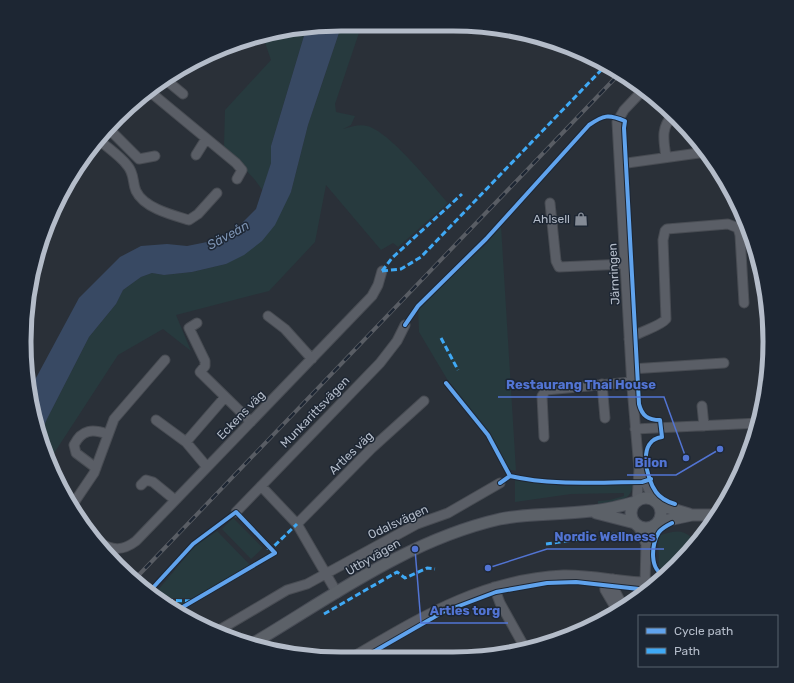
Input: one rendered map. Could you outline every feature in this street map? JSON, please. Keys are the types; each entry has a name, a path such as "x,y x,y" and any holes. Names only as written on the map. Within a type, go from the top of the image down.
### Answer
{"main road":[{"name":"Utbyvägen","path":"258,640 415,549 465,529 501,519 558,513 590,512 647,497 656,502 692,515"},
{"path":"636,501 631,515 637,525"},
{"path":"656,502 662,513 656,524"},
{"name":"Utbyvägen","path":"590,512 646,528 692,515 710,515"}],"street":[{"path":"169,83 184,94"},
{"path":"153,94 242,170 236,179"},
{"name":"Järnringen","path":"636,501 640,469 635,430 629,339 618,118 640,94"},
{"path":"666,157 664,131 670,120"},
{"path":"112,132 139,159 155,156"},
{"path":"196,155 206,139"},
{"path":"103,143 127,165 134,176 136,190 144,201 174,216 189,220 198,214 218,193"},
{"path":"620,164 700,153"},
{"path":"550,203 556,261 559,267 625,264"},
{"path":"629,339 641,331 660,324 666,319 663,240 667,229 728,224 738,228 740,235 744,303"},
{"name":"Eckens väg","path":"110,548 112,549 131,545 372,296 378,285 382,271"},
{"path":"268,316 285,329 312,358"},
{"path":"197,323 189,328 205,361 205,366 200,372 251,422"},
{"name":"Munkarittsvägen","path":"236,512 380,363 397,341 405,325"},
{"path":"75,501 96,468 108,432 118,413 165,360"},
{"path":"631,369 724,363"},
{"path":"544,437 542,396 544,391 550,389 632,382"},
{"path":"602,384 605,418"},
{"path":"186,442 225,397"},
{"name":"Artles väg","path":"297,524 372,449 424,401"},
{"path":"702,406 704,426"},
{"path":"156,420 186,442 207,467"},
{"path":"635,430 752,423"},
{"path":"96,468 76,453 74,444 82,434 90,430 108,432"},
{"name":"Järnringen","path":"640,469 656,502"},
{"path":"141,485 146,480 153,482 175,500"},
{"name":"Odalsvägen","path":"223,628 287,590 307,584 416,524 448,513 500,483"},
{"path":"261,486 297,524 337,594"},
{"path":"645,583 646,544 656,524"},
{"path":"637,525 646,544"},
{"path":"362,652 430,612 466,596 494,587 550,576 579,575 648,583"},
{"path":"608,579 621,602"},
{"path":"608,579 605,590 615,606"},
{"path":"494,587 500,603 523,644"}],"green space":[{"path":"340,31 360,31 335,104 336,112 355,116 351,125 343,129 361,125 376,130 387,138 410,160 448,203 398,247 393,243 381,250 326,185 315,242 269,291 176,315 191,351 163,329 118,355 53,455 43,427 89,337 116,304 123,290 141,277 152,273 164,275 192,272 226,264 291,192 308,125"},
{"path":"305,34 271,146 271,163 263,191 224,146 225,110 271,60 264,41"},
{"path":"501,226 516,471 507,469 490,435 447,379 419,332 418,307 486,244"},
{"path":"515,480 564,486 633,484 629,495 621,501 610,503 598,504 598,501 610,500 624,496 624,493 571,494 515,502"},
{"path":"233,518 263,548 251,559 222,529"},
{"path":"217,531 251,566 193,598 166,598 157,591 195,546"},
{"path":"671,532 683,532 691,537 698,532 663,569 659,567 658,536"},
{"path":"186,601 187,602 180,606 172,602"}],"water":[{"name":"Säveån","path":"340,31 308,125 291,192 275,225 262,241 244,255 226,264 192,272 164,275 152,273 141,277 123,290 116,304 89,337 43,427 34,382 79,298 120,257 141,246 167,244 187,246 212,241 236,229 256,209 271,163 271,146 305,34"}],"railway":[{"path":"138,576 616,78"}],"marked path":[{"path":"382,271 401,269 421,257 602,69"},
{"path":"382,271 392,258 462,194"},
{"path":"441,338 458,370"},
{"path":"267,548 271,549 297,524"},
{"path":"546,544 619,534 621,539"},
{"path":"324,614 397,572 405,578 427,568 435,569"},
{"path":"170,600 192,601"}],"cycle path":[{"path":"405,325 418,306 486,239 589,125 602,117 614,117 625,121 624,128 639,404 642,412 646,416 652,419 660,420 662,437 654,440 649,445 646,452 647,469 652,486 656,492 660,497 675,504"},
{"path":"446,383 488,435 510,476"},
{"path":"500,483 510,476 543,481 576,483 642,482 651,479"},
{"path":"152,588 193,544 236,512 275,553 182,608"},
{"path":"660,573 654,563 654,543 659,532 672,523"},
{"path":"373,652 443,612 496,592 547,583 576,582 640,589"}],"place":[{"name":"Ahlsell","path":"581,219"},
{"name":"Bilon","path":"720,449"},
{"name":"Restaurang Thai House","path":"686,458"},
{"name":"Artles torg","path":"415,549"},
{"name":"Nordic Wellness","path":"488,568"}]}
